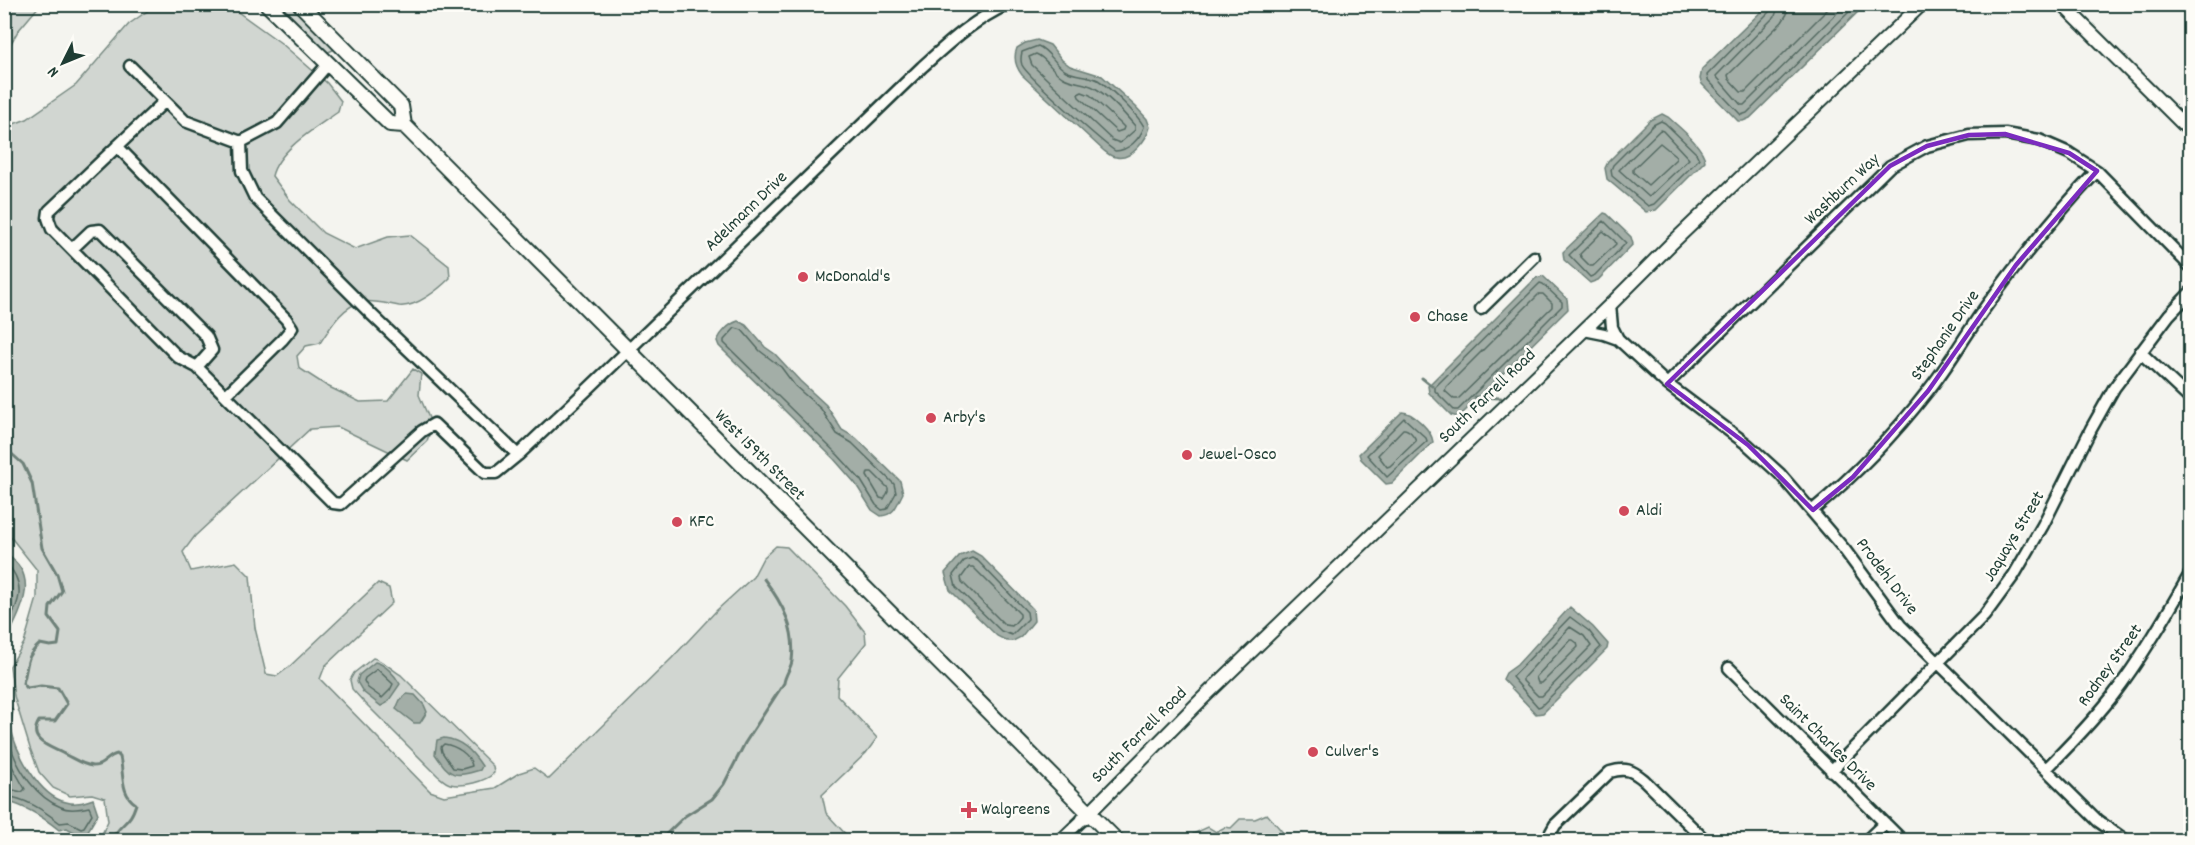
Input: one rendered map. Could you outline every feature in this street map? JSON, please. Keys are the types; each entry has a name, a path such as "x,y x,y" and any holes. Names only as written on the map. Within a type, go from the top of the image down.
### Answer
{"main road":[{"name":"West 159th Street","path":"267,4 390,124 404,125"},
{"name":"West 159th Street","path":"300,4 401,106 404,125 1085,816 1116,840"}],"street":[{"name":"Adelmann Drive","path":"226,395 333,503 341,504 422,430 434,424 485,473 496,473 518,455 956,36 983,16 1008,4"},
{"name":"South Farrell Road","path":"1085,816 1202,699 1671,244 1922,4"},
{"path":"2062,4 2190,131"},
{"path":"130,66 184,121 241,142 277,123 328,64"},
{"path":"117,146 286,319 292,328 226,395 197,367 178,357 52,229 48,218 50,211 117,146 165,101"},
{"name":"Washburn Way","path":"1667,384 1890,166 1928,146 1969,135 2005,134 2039,140 2069,153 2097,171 2190,266"},
{"path":"241,142 242,171 255,198 372,315 518,455"},
{"name":"Stephanie Drive","path":"1813,510 1852,477 1895,432 1928,391 2016,265 2069,200 2097,171"},
{"path":"72,249 91,231 100,230 206,336 212,350 197,367"},
{"path":"1480,309 1534,257"},
{"name":"Jaquays Street","path":"1831,771 1984,616 2014,575 2066,483 2091,429 2114,388 2140,352 2190,292"},
{"path":"1610,305 1612,327 1617,339"},
{"name":"Prodehl Drive","path":"1584,330 1617,339 1667,384 1748,445 1780,474 1813,510 1900,625 2098,821 2125,840"},
{"path":"2140,352 2190,399"},
{"name":"Rodney Street","path":"2046,769 2080,735 2112,697 2164,619 2190,574"},
{"name":"Saint Charles Drive","path":"1729,668 1902,840"},
{"path":"1549,840 1555,825 1610,772 1622,768 1634,771 1705,840"},
{"path":"1061,840 1085,816"},
{"path":"1867,840 1885,823"}],"highlighted area":[{"path":"2005,134 2069,153 2097,171 2016,265 1928,391 1853,477 1813,510 1748,445 1667,384 1890,166 1927,146 1969,135"}],"shaded area":[{"path":"5,4 40,5 18,31 5,54"},
{"path":"169,4 228,5 281,43 327,83 341,101 338,112 290,148 276,166 272,176 290,200 323,233 355,249 388,237 410,235 449,266 450,278 427,297 406,306 380,302 355,304 337,318 320,343 306,346 297,356 299,368 327,386 360,402 388,401 413,369 421,374 419,395 432,425 427,441 407,460 338,427 310,429 195,536 183,552 191,571 236,562 250,576 255,628 266,674 277,676 289,667 378,583 389,588 392,603 325,666 320,679 430,791 444,796 495,788 519,773 534,768 549,779 672,658 717,610 753,577 763,558 776,546 787,547 845,606 865,632 866,643 838,678 837,695 877,738 866,753 822,795 826,813 851,840 103,840 102,834 108,821 105,798 92,794 70,796 53,788 39,772 14,696 10,666 24,643 37,598 37,570 5,530 5,124 11,125 27,119 76,85 129,24 156,5 165,7"},
{"path":"276,5 291,5 333,50 326,53"},
{"path":"373,658 401,675 493,766 494,773 480,781 461,785 448,783 438,776 352,689 350,680 354,673"},
{"path":"1267,814 1286,836 1284,840 1193,840 1193,834 1208,827 1216,832 1225,827 1231,828 1240,819 1255,819"}],"water":[{"path":"1768,5 1865,5 1750,118 1738,121 1702,84 1700,79 1702,69"},
{"path":"1037,40 1050,45 1070,66 1102,76 1136,107 1147,119 1150,127 1138,148 1122,157 1108,154 1022,75 1015,62 1017,48"},
{"path":"1662,114 1690,138 1704,156 1705,161 1656,210 1646,212 1607,179 1605,168 1608,162 1650,120"},
{"path":"1604,213 1631,237 1633,244 1598,280 1590,283 1564,260 1563,252"},
{"path":"1543,276 1567,299 1568,309 1461,415 1458,417 1451,415 1429,393 1428,386 1536,278"},
{"path":"738,321 746,325 765,347 775,354 826,405 842,430 856,438 900,481 903,493 890,514 881,516 872,510 855,483 834,459 719,346 717,341 721,334 728,326"},
{"path":"1402,412 1411,415 1421,423 1433,442 1392,483 1386,484 1361,459 1359,454"},
{"path":"972,551 981,556 1033,609 1034,621 1021,637 1007,641 997,636 950,590 945,573 960,556"},
{"path":"5,554 23,573 25,584 21,608 5,643"},
{"path":"1570,607 1608,644 1607,649 1543,713 1536,714 1503,679 1506,673 1517,665"},
{"path":"375,662 389,670 400,684 387,703 381,706 363,692 357,682 359,675"},
{"path":"407,694 415,695 424,705 427,712 420,723 414,723 396,709 400,700"},
{"path":"5,700 13,711 11,725 17,747 22,759 38,782 56,798 66,802 77,803 93,799 98,814 85,836 67,828 59,830 34,812 5,801"},
{"path":"444,738 466,747 482,766 480,770 458,775 449,771 435,754 437,740"}],"waterway":[{"path":"1422,378 1432,386"},
{"path":"1475,397 1501,398"},
{"path":"4,447 23,464 32,483 42,548 57,574 62,591 50,607 49,617 60,632 58,645 40,644 35,649 29,658 23,683 27,688 41,686 58,688 67,704 55,721 39,721 36,734 38,739 48,746 89,765 99,765 117,754 120,757 127,795 136,804 129,818 115,834 116,840"},
{"path":"660,840 685,816 712,799 724,784 745,743 784,683 792,661 792,638 787,617 764,579"}],"place":[{"name":"McDonald's","path":"803,277"},
{"name":"Chase","path":"1415,317"},
{"name":"Arby's","path":"931,418"},
{"name":"Jewel-Osco","path":"1187,455"},
{"name":"Aldi","path":"1624,511"},
{"name":"KFC","path":"677,522"},
{"name":"Culver's","path":"1313,752"},
{"name":"Walgreens","path":"969,810"}]}
